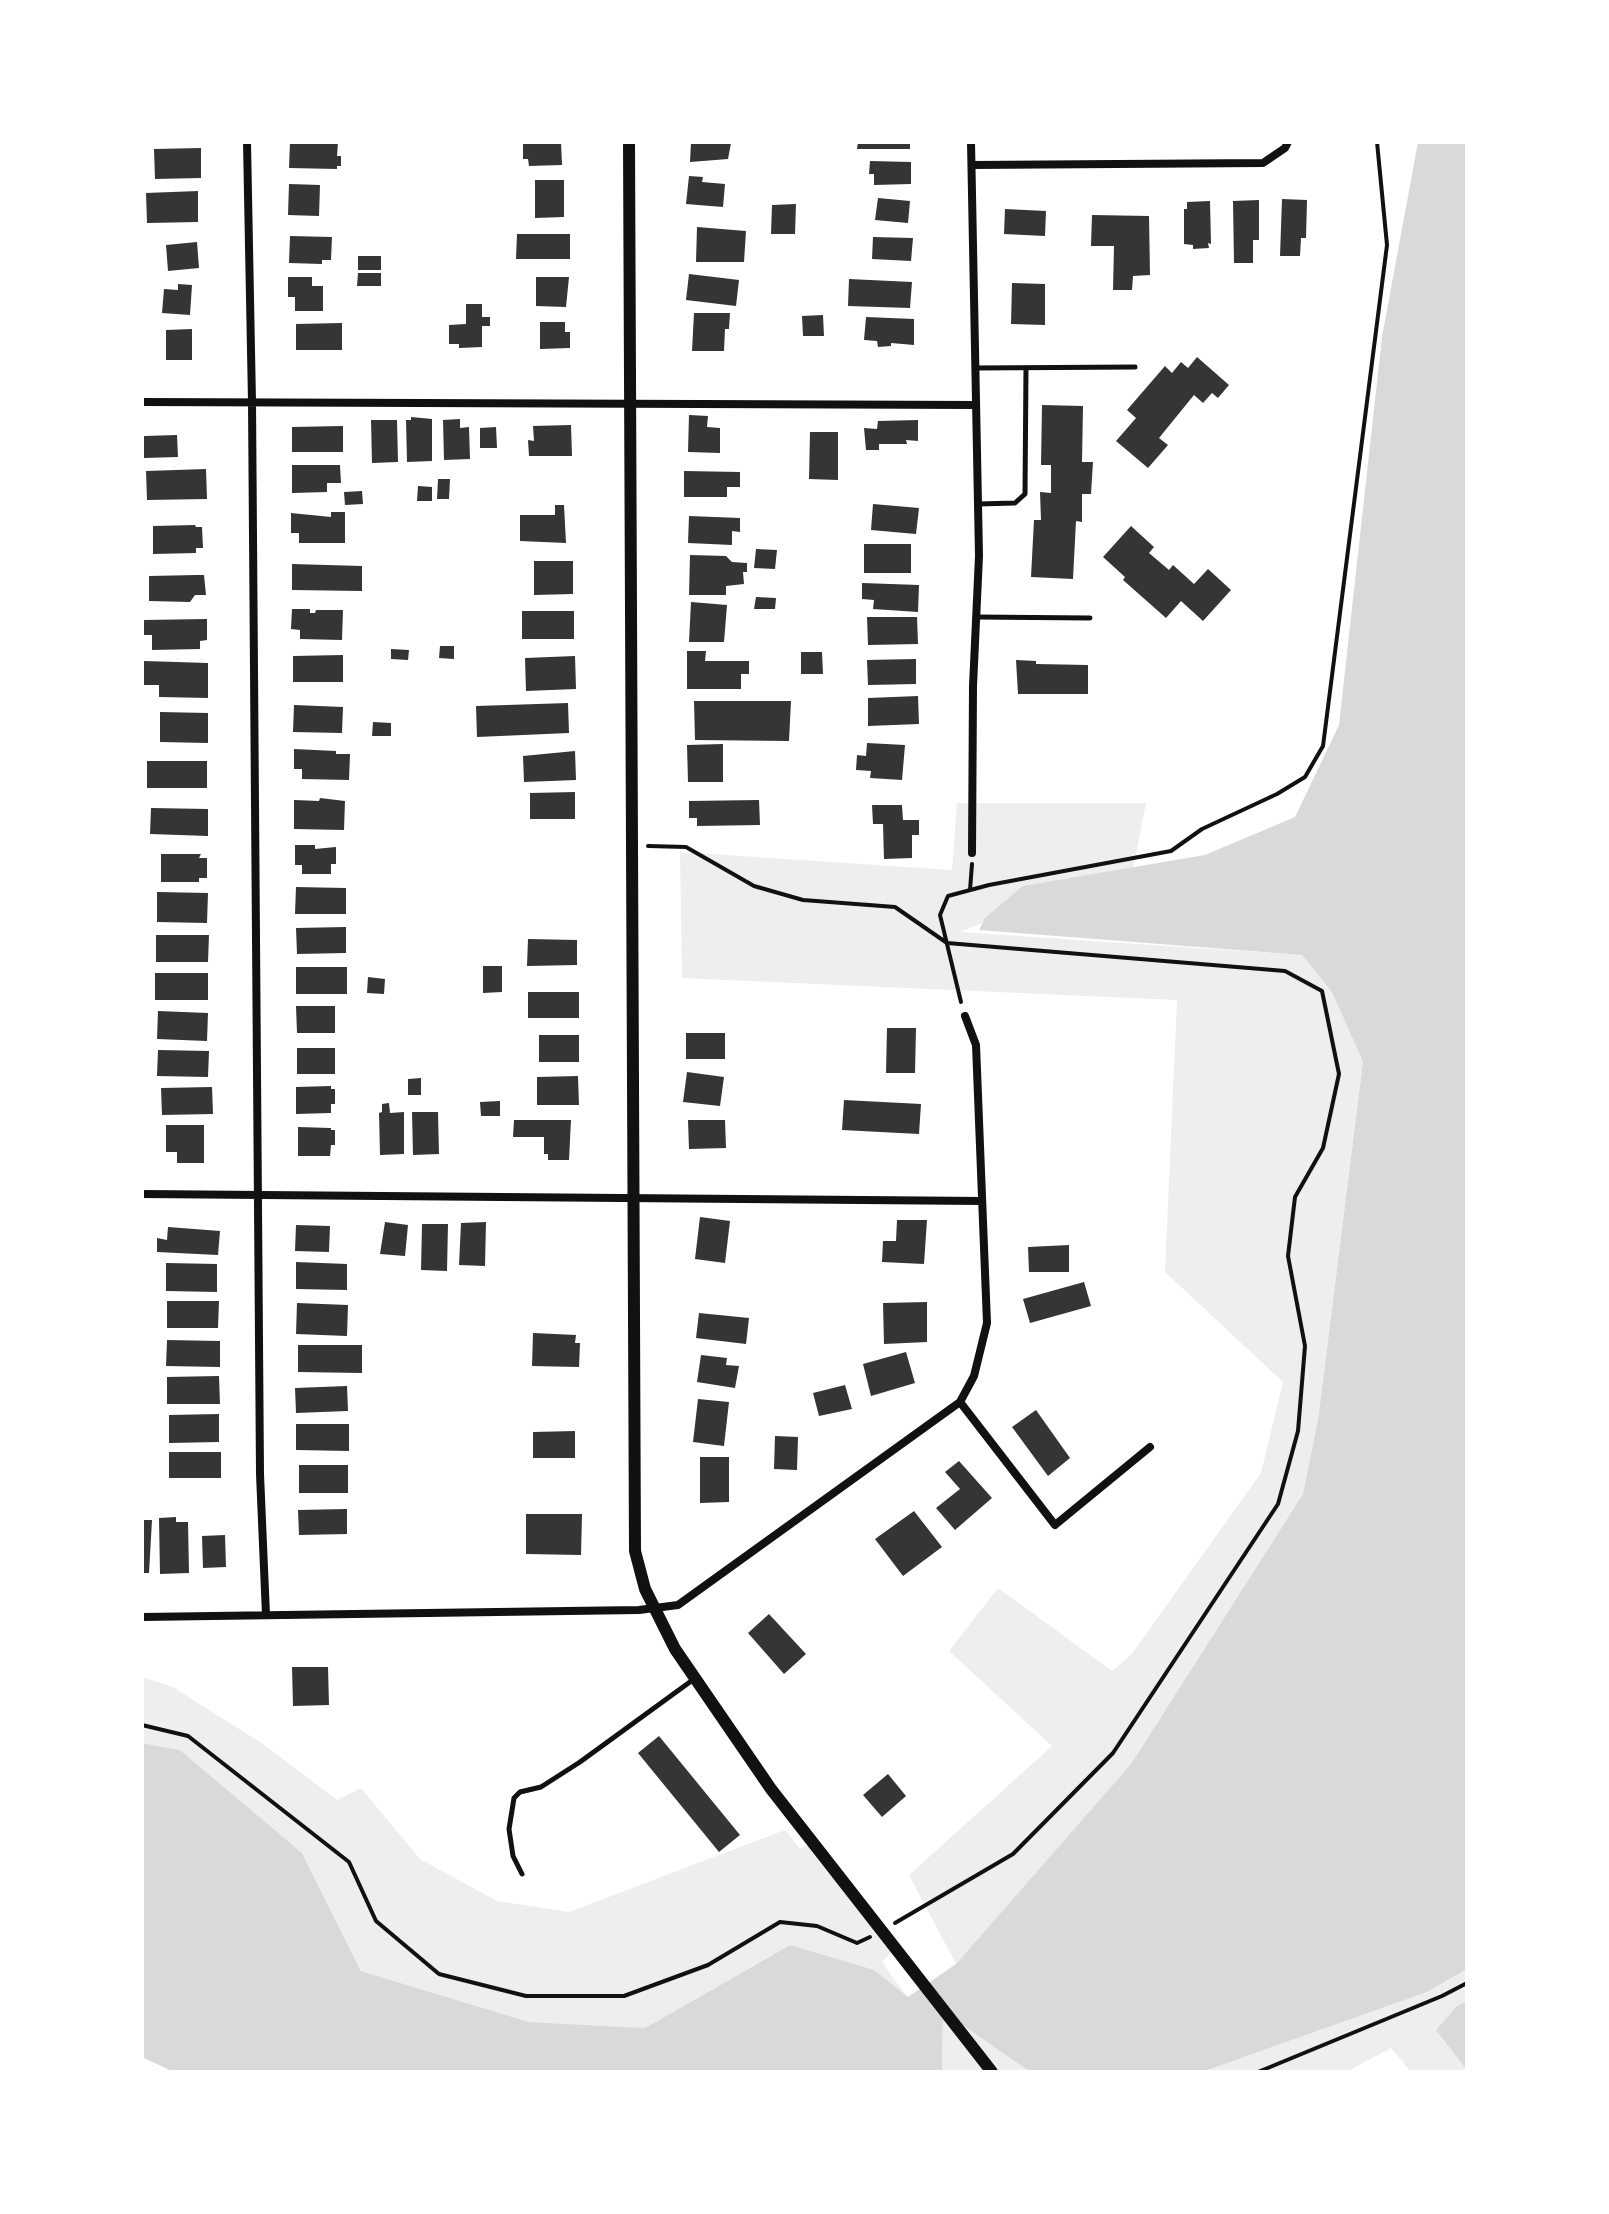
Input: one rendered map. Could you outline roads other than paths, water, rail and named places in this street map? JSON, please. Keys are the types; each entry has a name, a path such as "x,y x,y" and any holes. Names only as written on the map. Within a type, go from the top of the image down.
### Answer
{"street":[{"path":"247,142 252,402 256,1196 260,1474 266,1615"},
{"path":"629,142 635,1551 645,1589 675,1649 771,1789 992,2072"},
{"path":"971,142 978,504 972,853"},
{"path":"972,165 1263,163 1285,148 1288,142"},
{"path":"142,402 976,405"},
{"path":"142,1617 639,1610 678,1605 960,1402 970,1387 987,1323 976,1045 965,1016"},
{"path":"142,1194 982,1201"},
{"path":"960,1402 1055,1525 1150,1447"}],"lane":[{"path":"976,368 1135,367"},
{"path":"978,504 1015,503 1025,494 1026,368"},
{"path":"976,617 1090,618"},
{"path":"522,1874 513,1856 509,1829 514,1798 520,1792 541,1787 580,1762 695,1678"}]}
